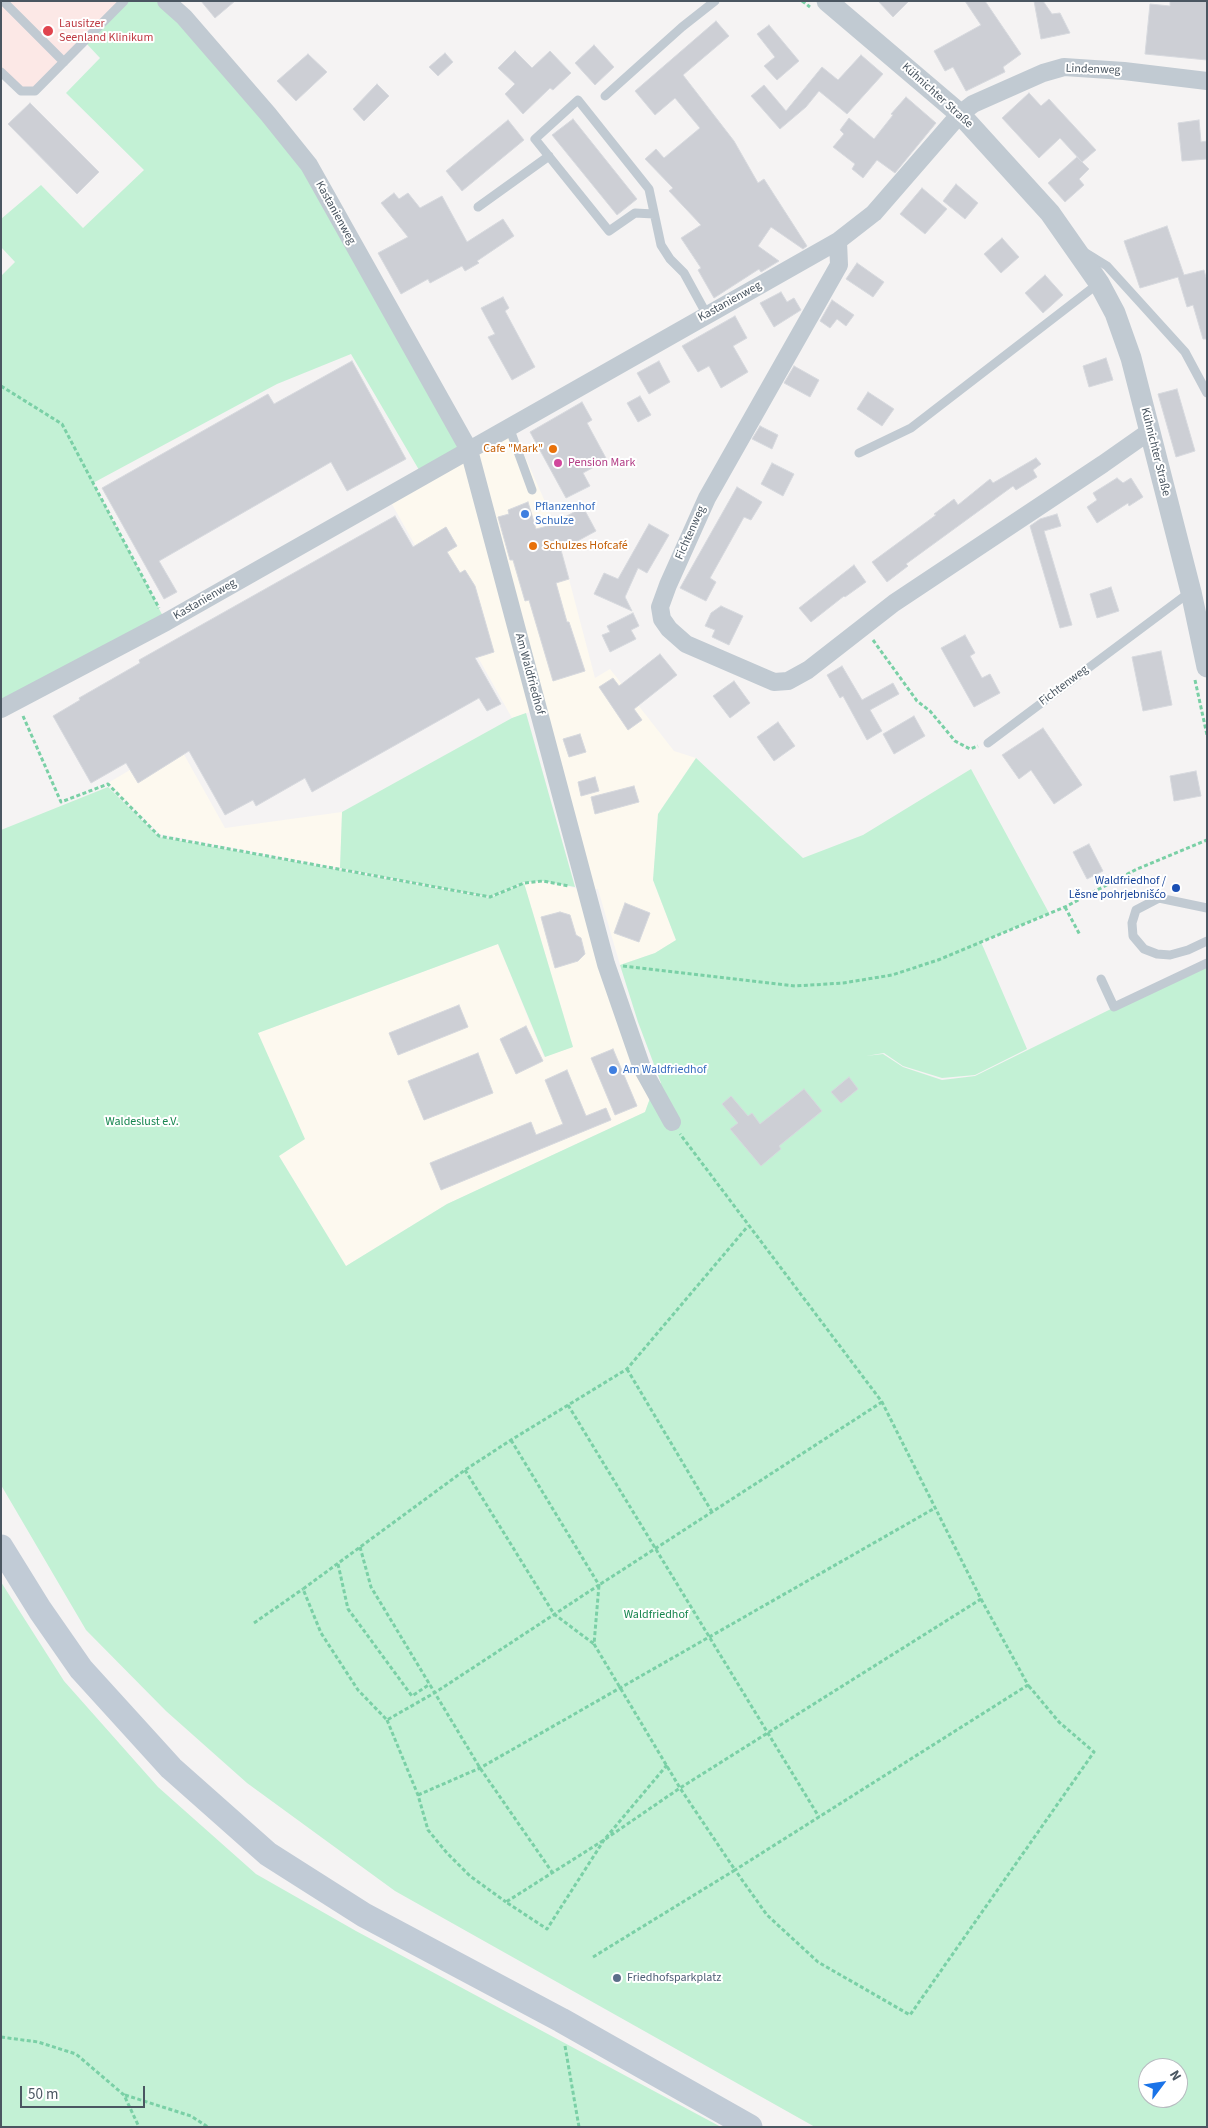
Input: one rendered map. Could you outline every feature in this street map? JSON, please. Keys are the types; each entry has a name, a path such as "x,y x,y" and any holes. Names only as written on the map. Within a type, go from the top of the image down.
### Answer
{"main road":[{"path":"1,1547 40,1610 81,1670 171,1768 268,1854 364,1915 561,2020 750,2127"}],"street":[{"name":"Kastanienweg","path":"166,1 184,17 262,106 309,165 469,450"},
{"name":"Kühnichter Straße","path":"822,7 960,114 1050,213 1076,247 1099,283 1115,314 1131,358 1190,592 1201,673"},
{"name":"Lindenweg","path":"960,114 973,104 992,95 1043,73 1064,67 1098,68 1207,81"},
{"name":"Kastanienweg","path":"9,705 166,622 838,241 874,213 960,114"},
{"name":"Fichtenweg","path":"838,241 839,265 707,498 660,607 662,619 669,629 686,644 774,682 788,681 808,670 894,603 1104,464 1150,431"},
{"name":"Am Waldfriedhof","path":"469,450 606,964 642,1068 672,1122"}],"lane":[{"path":"3,1 64,62"},
{"path":"1,72 21,91 35,91 124,1"},
{"path":"606,96 682,27 715,1"},
{"path":"654,214 635,213 609,231 535,139 578,100 649,189 661,245 670,259 684,273 707,315"},
{"path":"478,207 549,156"},
{"name":"Kühnichter Straße","path":"1076,247 1107,266 1152,313 1185,352 1207,393"},
{"path":"858,453 911,428 1099,283"},
{"path":"509,427 532,490"},
{"name":"Fichtenweg","path":"988,743 1190,592"},
{"path":"1207,908 1159,898 1136,910 1132,923 1133,936 1144,949 1157,954 1170,955 1188,950 1207,941"},
{"path":"1101,979 1114,1006 1207,963"}],"path":[{"path":"802,1 822,7"},
{"path":"1,386 62,424 166,622"},
{"path":"864,627 917,701 930,711 955,741 970,749 988,743"},
{"path":"1201,673 1207,735"},
{"path":"9,705 61,802 108,784 159,836 490,897 524,883 543,881 586,889"},
{"path":"606,964 795,986 844,983 892,975 938,960 1065,907 1136,868 1207,840"},
{"path":"1065,907 1080,935"},
{"path":"464,1470 554,1614 594,1644 680,1788 767,1915 818,1962 910,2015 1094,1752 1059,1722 1028,1685 981,1599 882,1402 748,1226 672,1122"},
{"path":"254,1623 338,1564 464,1470 627,1369 748,1226"},
{"path":"627,1369 712,1512"},
{"path":"387,1720 436,1692 882,1402"},
{"path":"568,1405 819,1817"},
{"path":"511,1440 600,1585 594,1644"},
{"path":"418,1795 480,1768 935,1508"},
{"path":"360,1547 370,1587 436,1692 480,1768 552,1872"},
{"path":"338,1564 348,1609 412,1696 430,1684"},
{"path":"303,1589 321,1633 358,1690 387,1720 418,1795 428,1830 470,1876 546,1929 604,1840 666,1765"},
{"path":"506,1902 604,1840 680,1788 981,1599"},
{"path":"593,1957 735,1870 1028,1685"},
{"path":"561,2020 579,2127"},
{"path":"1,2036 38,2042 76,2054 124,2095 140,2127"},
{"path":"124,2095 191,2116 208,2127"}],"shaded area":[{"name":"Lausitzer Seenland Klinikum","path":"1,1 124,1 35,91 21,91 1,72"},
{"path":"512,427 554,522 595,678 610,669 674,751 696,758 658,814 653,880 676,940 655,953 620,965 598,889 587,890 536,710 512,718 388,497"},
{"path":"177,742 225,828 342,812 340,868 160,834 108,783"},
{"path":"543,881 584,890 653,1090 645,1112 447,1204 346,1266 279,1156 258,1033 498,944 544,1057 573,1047 524,883"}],"green space":[{"path":"125,1 165,1 309,165 468,449 422,475 351,354 277,384 93,483 166,622 1,708 1,276 15,262 1,247 1,219 41,185 83,228 144,170 66,93 100,58 85,42"},
{"path":"526,713 575,887 543,881 524,882 490,897 340,868 342,812 512,718"},
{"path":"696,758 803,858 863,835 971,769 1049,913 981,942 1027,1049 975,1075 942,1078 903,1066 884,1053 866,1056 883,1054 903,1067 942,1080 975,1076 1115,1007 1207,966 1207,2127 815,2127 395,1891 247,1783 166,1711 86,1630 1,1485 1,830 108,787 159,837 490,898 524,883 573,1047 545,1057 498,944 258,1033 305,1139 279,1156 346,1266 447,1204 645,1112 653,1090 661,1083 638,1022 620,965 655,953 676,940 653,880 658,814"},
{"path":"1,1582 64,1681 158,1787 256,1874 356,1931 721,2127 1,2127"}],"building":[{"path":"201,1 235,1 215,18"},
{"path":"878,1 909,1 893,17"},
{"path":"965,1 985,1 1021,54 1003,67 1005,72 966,91 953,67 945,71 934,51 981,25"},
{"path":"1034,1 1043,1 1052,14 1060,13 1070,33 1041,39"},
{"path":"1170,1 1207,1 1207,60 1145,54 1150,4 1170,6"},
{"path":"716,21 729,36 683,75 734,141 758,183 764,179 807,246 803,249 771,227 758,246 779,261 761,272 759,269 714,298 698,270 701,268 681,238 701,225 669,191 673,188 645,159 656,149 664,158 700,128 675,98 655,115 635,91"},
{"path":"769,25 799,61 777,80 764,66 775,57 757,34"},
{"path":"594,45 614,67 595,85 575,63"},
{"path":"515,51 532,68 550,51 571,73 553,90 550,88 523,114 505,94 515,84 498,68"},
{"path":"445,53 453,62 438,76 429,67"},
{"path":"308,54 327,72 296,101 277,81"},
{"path":"861,55 883,74 847,114 819,91 806,107 780,129 751,96 764,85 786,111 822,67 838,80"},
{"path":"377,84 389,96 364,121 353,109"},
{"path":"1029,93 1041,106 1049,99 1096,150 1082,162 1060,138 1039,158 1002,118"},
{"path":"906,97 936,123 895,173 877,160 863,178 852,169 855,164 833,147 844,134 840,130 849,118 874,139 893,115 891,114"},
{"path":"30,103 99,172 77,194 8,124"},
{"path":"573,119 637,199 617,215 552,135"},
{"path":"508,120 524,140 462,191 446,171"},
{"path":"1199,120 1201,142 1207,141 1207,159 1182,161 1178,123"},
{"path":"1077,157 1089,169 1079,179 1084,185 1065,202 1048,183"},
{"path":"956,184 978,203 965,219 943,201"},
{"path":"922,188 947,209 925,234 900,214"},
{"path":"394,193 399,199 408,193 420,208 442,196 467,242 503,219 514,236 477,261 479,263 465,271 462,266 430,283 428,279 401,294 378,253 408,237 381,203"},
{"path":"1167,226 1184,275 1204,270 1207,281 1207,339 1203,339 1193,305 1187,307 1178,277 1140,288 1124,241"},
{"path":"1002,238 1019,257 1001,273 984,254"},
{"path":"857,263 884,282 873,297 846,279"},
{"path":"1045,275 1063,295 1043,313 1025,293"},
{"path":"781,292 787,302 794,298 801,310 774,327 760,303"},
{"path":"503,297 509,308 505,311 535,367 512,380 488,337 495,334 481,308"},
{"path":"832,300 854,315 846,326 837,319 830,328 820,321"},
{"path":"735,316 747,338 733,346 748,372 721,388 709,366 698,372 682,346"},
{"path":"1106,358 1113,380 1089,387 1083,366"},
{"path":"352,361 406,459 347,491 331,462 159,561 177,592 164,599 102,488 268,394 274,404"},
{"path":"659,361 670,382 649,394 637,373"},
{"path":"794,366 819,380 810,397 784,383"},
{"path":"1177,389 1195,451 1176,457 1158,394"},
{"path":"868,392 894,409 882,426 857,409"},
{"path":"640,396 651,415 638,422 627,403"},
{"path":"582,402 592,420 587,423 607,460 583,473 590,486 566,498 530,432"},
{"path":"760,426 778,435 772,449 752,439"},
{"path":"1036,458 1041,464 1033,470 1037,477 1016,490 1013,486 906,564 908,566 887,582 872,562 936,515 934,514 954,499 958,505 990,479 993,483"},
{"path":"772,463 794,474 783,496 761,484"},
{"path":"1117,478 1123,483 1131,478 1143,497 1129,506 1128,503 1097,523 1087,507 1097,500 1093,493"},
{"path":"737,487 762,502 751,520 744,517 710,578 716,582 706,601 680,588"},
{"path":"528,502 536,529 567,521 565,517 583,507 596,531 561,550 569,579 556,583 567,622 569,622 585,671 553,681 529,600 525,601 513,560 510,560 498,517 509,514 508,510"},
{"path":"1057,514 1061,526 1044,531 1072,625 1060,628 1030,526 1040,519"},
{"path":"395,516 413,547 446,527 457,546 447,552 460,573 465,570 475,586 494,652 475,658 501,704 487,711 479,698 312,792 305,778 256,806 253,800 225,815 189,751 138,783 126,763 91,783 53,716 80,700 79,698 140,663 139,660"},
{"path":"649,524 669,535 647,573 638,568 625,597 632,611 594,594 604,573 618,579"},
{"path":"854,565 866,582 844,596 811,622 799,608"},
{"path":"1111,587 1119,611 1097,618 1090,594"},
{"path":"721,606 743,616 729,645 712,637 715,630 705,626 711,613"},
{"path":"633,613 639,626 631,630 636,639 610,652 602,635 610,632 607,626"},
{"path":"965,635 975,653 970,656 982,678 990,674 1000,693 974,707 941,648"},
{"path":"1161,651 1172,705 1143,711 1132,657"},
{"path":"660,654 677,675 634,709 642,720 628,730 599,687 613,678 619,686"},
{"path":"842,666 862,700 893,683 899,694 870,710 882,731 867,740 843,696 840,698 827,675"},
{"path":"734,681 750,703 730,718 713,696"},
{"path":"914,716 925,736 894,754 883,734"},
{"path":"778,722 795,746 774,761 757,737"},
{"path":"1043,728 1082,785 1054,804 1031,770 1019,779 1002,755"},
{"path":"580,734 586,752 569,757 563,739"},
{"path":"1196,771 1201,796 1174,801 1170,776"},
{"path":"595,777 599,791 581,796 578,782"},
{"path":"634,786 639,802 595,814 591,797"},
{"path":"1089,844 1103,871 1087,879 1073,852"},
{"path":"625,903 650,913 639,942 614,933"},
{"path":"560,912 570,915 576,935 581,938 585,954 578,961 555,968 541,917"},
{"path":"459,1005 468,1027 398,1055 389,1033"},
{"path":"526,1026 543,1061 516,1074 500,1039"},
{"path":"613,1049 637,1106 615,1115 591,1058"},
{"path":"478,1053 493,1093 424,1120 408,1081"},
{"path":"567,1070 586,1116 606,1108 611,1120 441,1190 430,1163 531,1122 536,1135 563,1124 545,1080"},
{"path":"849,1077 858,1089 841,1103 831,1092"},
{"path":"804,1089 822,1111 779,1146 781,1149 761,1166 730,1129 738,1123 722,1104 731,1096 748,1116 752,1113 760,1124"}],"place":[{"name":"Lausitzer Seenland Klinikum","path":"48,31"},
{"name":"Cafe \"Mark\"","path":"553,449"},
{"name":"Pension Mark","path":"558,463"},
{"name":"Pflanzenhof Schulze","path":"525,514"},
{"name":"Schulzes Hofcafé","path":"533,546"},
{"name":"Waldfriedhof / Lěsne pohrjebnišćo","path":"1176,888"},
{"name":"Am Waldfriedhof","path":"613,1070"},
{"name":"Friedhofsparkplatz","path":"617,1978"}],"park label":[{"name":"Waldeslust e.V.","path":"142,1122"},
{"name":"Waldfriedhof","path":"656,1615"}]}
